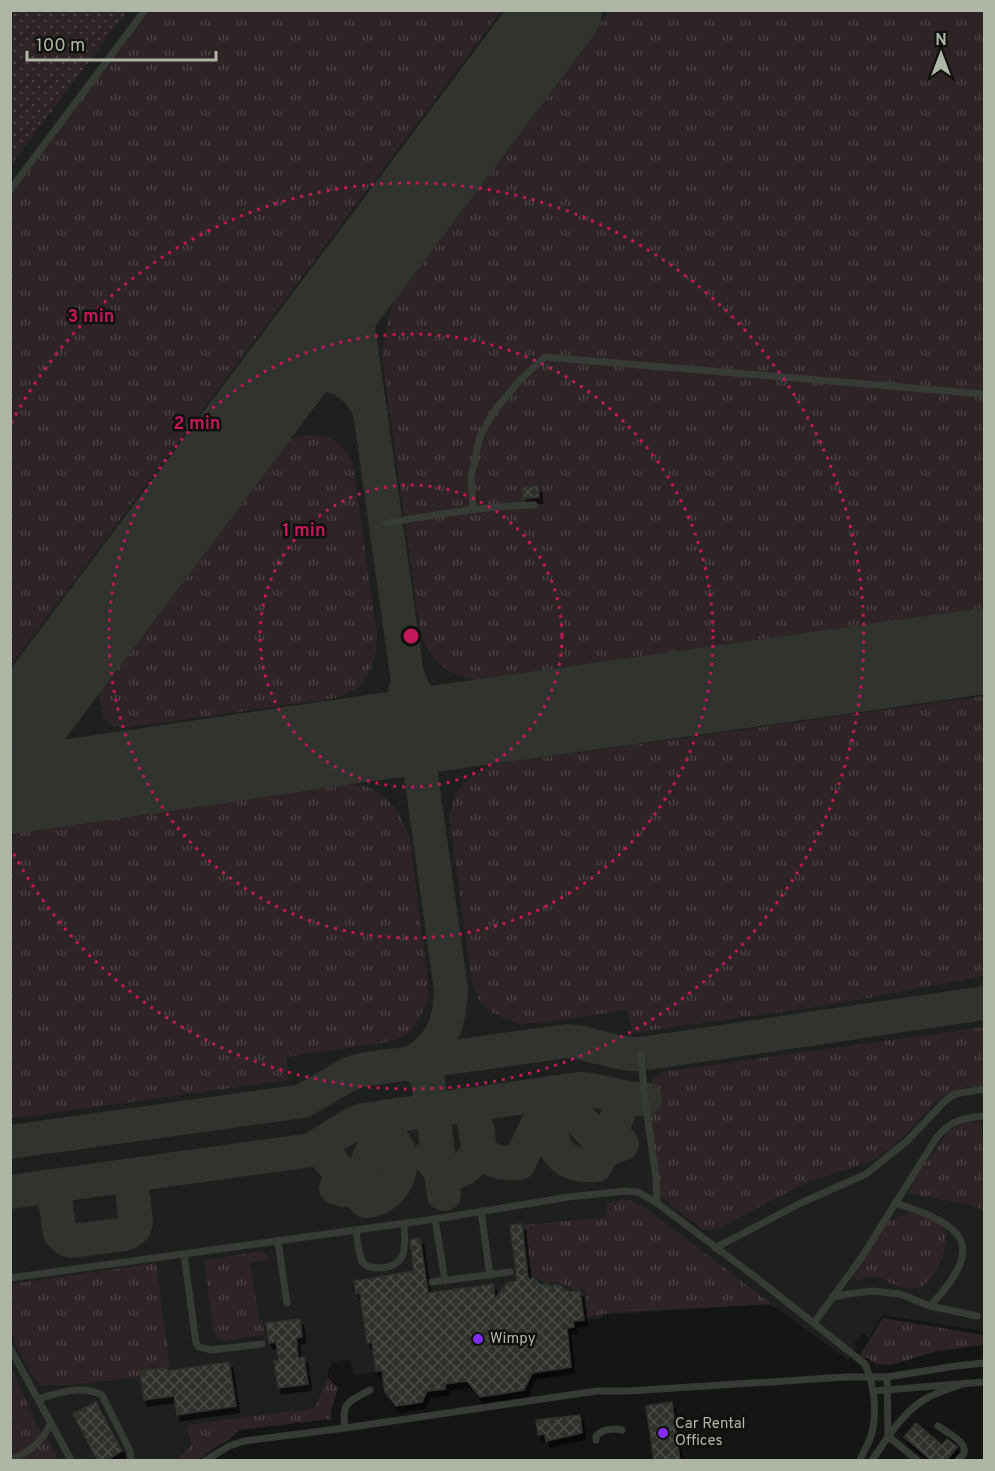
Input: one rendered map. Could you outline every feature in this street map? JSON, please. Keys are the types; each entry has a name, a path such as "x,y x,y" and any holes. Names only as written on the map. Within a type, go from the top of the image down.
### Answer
{"lane":[{"path":"10,190 145,10"},
{"path":"472,509 471,478 480,436 495,410 520,380 545,357 984,394"},
{"path":"386,523 472,509 534,505"},
{"path":"641,1054 657,1203"},
{"path":"715,1248 801,1203 866,1174 907,1141 946,1100 955,1094 984,1089"},
{"path":"813,1323 861,1258 945,1127 962,1119 984,1116"},
{"path":"10,1278 404,1224 569,1197 625,1191 638,1192 657,1203 758,1279 865,1364 873,1390 873,1426 860,1461"},
{"path":"895,1203 942,1220 955,1230 961,1239 964,1249 958,1269 930,1306"},
{"path":"481,1211 490,1275"},
{"path":"435,1219 445,1281"},
{"path":"356,1230 364,1264 369,1267 389,1267 398,1262 403,1255 404,1224"},
{"path":"278,1241 287,1303"},
{"path":"184,1254 196,1343 199,1347 211,1350 262,1344"},
{"path":"432,1282 510,1272"},
{"path":"833,1297 873,1291 900,1294 930,1306 977,1316"},
{"path":"10,1348 71,1461"},
{"path":"206,1461 229,1446 244,1441 597,1391 846,1377 887,1377 984,1364"},
{"path":"792,1372 793,1380"},
{"path":"887,1377 888,1436 917,1461"},
{"path":"873,1390 984,1382"},
{"path":"872,1461 888,1436 916,1405 928,1397 965,1383"},
{"path":"39,1399 60,1392 80,1390 94,1391 102,1395 130,1451 130,1461"},
{"path":"345,1428 343,1414 345,1406 370,1390"},
{"path":"11,1461 40,1441 46,1435 51,1422"},
{"path":"938,1426 962,1443 964,1452 958,1461"},
{"path":"596,1440 596,1436 602,1431 622,1430"}],"shaded area":[{"path":"127,11 984,11 984,1331 882,1315 869,1338 862,1333 853,1344 857,1348 848,1360 775,1307 766,1304 603,1315 603,1318 574,1321 574,1327 536,1333 567,1333 571,1367 532,1373 524,1390 480,1397 467,1381 445,1384 445,1389 427,1391 422,1402 396,1406 385,1392 382,1371 354,1375 350,1359 332,1362 316,1406 313,1408 186,1425 191,1446 176,1460 11,1460 10,165"}],"green space":[{"path":"10,11 127,11 11,165"},
{"path":"148,11 501,11 11,665 10,194"},
{"path":"609,11 984,11 984,608 474,680 446,669 428,650 420,631 382,356 390,309 405,280"},
{"path":"307,435 324,436 335,440 353,464 377,636 372,667 365,680 353,691 335,698 125,728 113,725 104,719 100,705 100,690 108,678 281,444"},
{"path":"984,696 984,976 835,1004 632,1033 627,1010 519,1024 491,1012 478,998 472,983 449,815 456,793 472,775 491,765"},
{"path":"348,784 367,787 389,801 399,815 410,839 428,983 428,1001 418,1020 406,1035 388,1042 286,1057 288,1080 11,1119 11,836 23,832"},
{"path":"984,1027 984,1085 967,1087 940,1097 890,1149 870,1162 805,1183 720,1228 710,1230 702,1229 661,1197 647,1095 653,1078 663,1072"},
{"path":"967,1122 981,1122 984,1148 984,1210 971,1205 908,1193 923,1166 950,1130"},
{"path":"630,1200 641,1205 772,1304 617,1312 587,1317 584,1288 573,1290 560,1282 543,1282 530,1276 524,1225 607,1217 606,1204"},
{"path":"909,1213 933,1218 945,1228 945,1247 932,1277 920,1287 912,1289 900,1287 882,1278 857,1280 853,1277 853,1273 888,1221"},
{"path":"262,1251 268,1260 250,1263 259,1319 263,1320 264,1335 220,1341 213,1329 204,1261"},
{"path":"156,1263 170,1367 140,1371 140,1377 70,1385 40,1385 11,1336 10,1284"},
{"path":"883,1318 984,1335 984,1345 937,1351 891,1365 875,1364 867,1357 863,1359 860,1355"},
{"path":"10,1364 37,1425 59,1460 11,1460"},
{"path":"327,1377 338,1388 331,1419 239,1430 229,1440 198,1460 176,1460 191,1446 186,1425 313,1408 316,1406"}],"building":[{"path":"538,486 539,497 523,499 522,488"},
{"path":"522,1224 528,1279 534,1278 541,1285 548,1283 549,1286 560,1285 569,1292 580,1291 584,1320 573,1321 574,1327 567,1328 571,1367 532,1373 524,1390 480,1397 467,1381 445,1384 445,1389 427,1391 422,1402 396,1406 385,1392 382,1371 376,1371 372,1342 367,1343 360,1293 356,1293 354,1281 414,1271 410,1240 420,1238 428,1293 493,1284 495,1299 507,1283 517,1281 510,1225"},
{"path":"300,1319 302,1337 296,1338 298,1358 304,1357 308,1384 278,1388 274,1361 279,1361 276,1342 269,1343 266,1323"},
{"path":"229,1362 236,1406 177,1415 174,1396 144,1400 140,1371 167,1368 167,1371"},
{"path":"96,1402 122,1451 105,1461 98,1461 73,1414"},
{"name":"Car Rental Offices","path":"672,1402 680,1461 654,1461 646,1406"},
{"path":"580,1415 582,1433 546,1441 545,1434 538,1435 536,1420"},
{"path":"916,1423 942,1445 947,1439 957,1447 946,1461 932,1461 904,1437"}],"taxiway":[{"path":"381,247 360,287 358,325 451,989 449,1013 442,1034 429,1051 409,1064 421,1070 428,1081 444,1194"},
{"path":"260,410 282,385 300,376 320,374 330,375 348,383 361,395 371,414"},
{"path":"356,740 378,731 393,719 403,702 407,679"},
{"path":"409,679 425,705 440,715 469,724"},
{"path":"10,1142 303,1101 349,1074 361,1070 567,1041 622,1053 641,1054 984,1003"},
{"path":"10,1192 311,1150 363,1120 580,1089 645,1099"},
{"path":"582,1089 559,1106 551,1126 553,1142 562,1156 579,1165 596,1165 625,1099"},
{"path":"555,1092 607,1149 622,1144"},
{"path":"475,1126 478,1145 487,1156 500,1162 519,1163 548,1102"},
{"path":"429,1157 445,1175 458,1172 475,1157 479,1136 470,1114 461,1105"},
{"path":"336,1188 355,1189 388,1116"},
{"path":"317,1146 366,1201 376,1199 392,1187 400,1169 400,1160 398,1150 390,1137 362,1121"},
{"path":"53,1186 60,1233 66,1239 72,1241 126,1234 134,1228 136,1222 130,1175"}],"runway":[{"path":"10,741 559,10"},
{"path":"10,791 984,651"}],"place":[{"name":"Wimpy","path":"478,1339"},
{"name":"Car Rental Offices","path":"663,1433"}]}
